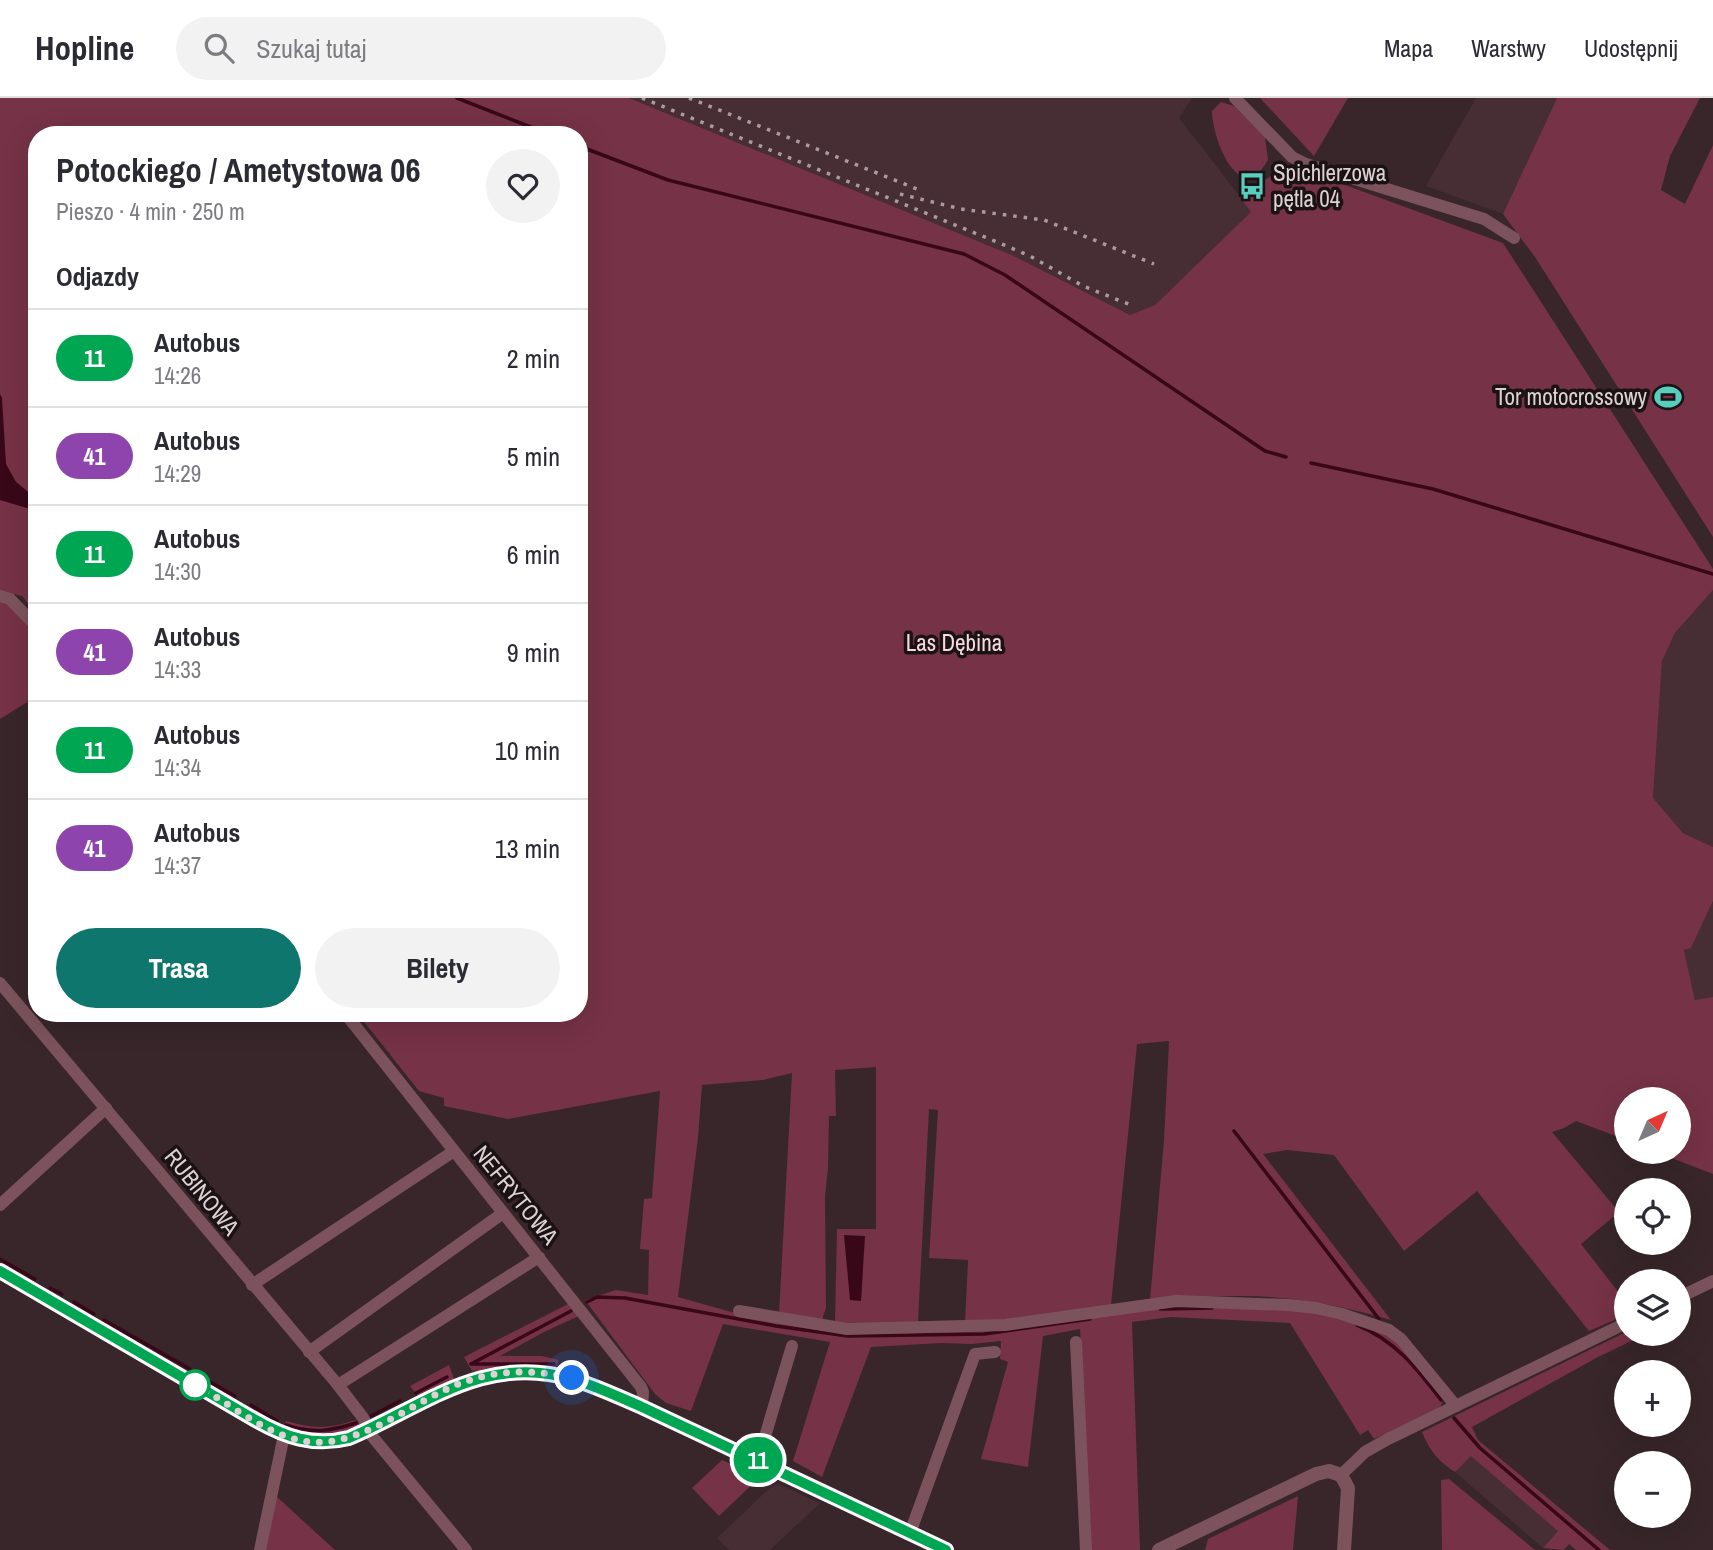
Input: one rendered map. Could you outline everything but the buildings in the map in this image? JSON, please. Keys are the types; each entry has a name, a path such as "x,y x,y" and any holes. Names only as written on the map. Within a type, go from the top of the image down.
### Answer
{"street":[{"path":"1235,98 1292,157 1306,164 1484,219 1514,238"},
{"path":"0,596 10,599 28,618"},
{"name":"RUBINOWA","path":"0,983 28,1016"},
{"name":"RUBINOWA","path":"33,1022 338,1385 359,1411 367,1430 466,1550"},
{"name":"NEFRYTOWA","path":"352,1022 641,1387 642,1407"},
{"path":"0,1205 106,1108"},
{"path":"252,1285 454,1151"},
{"path":"309,1352 503,1213"},
{"path":"338,1385 539,1257"},
{"path":"0,1270 284,1435 311,1442 349,1438 452,1387 489,1375 530,1371 572,1378 758,1460 946,1550"},
{"path":"1691,1292 1713,1281"},
{"path":"739,1311 847,1329 1005,1325 1176,1301 1316,1308 1389,1330 1401,1339 1456,1406"},
{"path":"1341,1475 1365,1452 1614,1329"},
{"path":"1076,1342 1086,1550"},
{"path":"758,1460 792,1346"},
{"path":"910,1533 975,1354 995,1352"},
{"path":"260,1550 284,1435"},
{"path":"1159,1550 1316,1474 1329,1471 1341,1475 1348,1488 1344,1550"}],"shaded area":[{"path":"629,98 1192,98 1179,118 1252,212 1155,305 1130,315 1014,256"},
{"path":"1476,98 1557,98 1503,214 1426,186"},
{"path":"0,394 6,464 16,482 28,492 28,508 0,500"},
{"path":"1713,590 1713,847 1683,833 1653,799 1662,661 1675,633"},
{"path":"1713,901 1713,997 1695,1001 1684,949 1691,948"},
{"path":"844,1235 865,1236 861,1301 850,1300"},
{"path":"1471,1455 1559,1531 1543,1548 1455,1472"},
{"path":"778,1484 820,1503 770,1550 729,1550 717,1538 771,1487"}],"green space":[{"name":"Las Dębina","path":"0,98 629,98 1014,256 1130,315 1155,305 1251,212 1240,197 1288,164 1503,243 1713,569 1713,590 1675,633 1662,661 1653,798 1683,833 1713,847 1713,901 1691,948 1684,950 1695,1000 1713,997 1713,1174 1687,1164 1691,1164 1691,1087 1614,1087 1614,1135 1576,1121 1552,1132 1614,1206 1614,1216 1581,1244 1614,1287 1614,1320 1589,1331 1477,1191 1404,1251 1334,1155 1287,1150 1263,1154 1391,1320 1336,1306 1261,1296 1150,1300 1164,1140 1169,1041 1137,1044 1111,1305 1011,1319 965,1322 968,1260 929,1258 938,1110 929,1109 918,1322 848,1325 835,1321 837,1229 876,1229 876,1067 835,1070 836,1116 829,1116 825,1196 826,1308 822,1320 779,1314 792,1073 763,1080 702,1085 678,1297 742,1315 799,1326 858,1332 998,1329 1144,1307 1187,1304 1300,1310 1353,1320 1379,1329 1397,1340 1444,1397 1440,1408 1374,1439 1368,1430 1360,1435 1290,1323 1171,1317 1132,1322 1140,1550 1090,1550 1080,1329 1043,1336 1028,1467 981,1459 1008,1362 1000,1359 1001,1341 871,1347 822,1477 793,1461 830,1342 723,1324 691,1411 666,1403 655,1394 585,1300 616,1290 648,1295 649,1250 640,1249 644,1199 652,1198 660,1091 508,1119 444,1106 444,1098 419,1091 364,1022 588,1022 588,126 28,126 28,604 22,596 0,591"},
{"path":"1260,98 1348,98 1314,156"},
{"path":"1557,98 1700,98 1670,156 1661,190 1685,204 1713,145 1713,537 1535,257 1503,214"},
{"path":"1221,102 1234,106 1265,137 1268,160 1257,173 1247,177 1238,174 1222,152 1212,111"},
{"path":"0,602 10,605 28,626 28,702 0,719"},
{"path":"570,1303 581,1315 500,1356 542,1356 559,1360 555,1369 527,1365 472,1371 464,1357"},
{"path":"1614,1338 1614,1346 1621,1346 1472,1427 1478,1440 1610,1550 1576,1550 1569,1544 1564,1550 1543,1548 1558,1531 1471,1456 1455,1472 1449,1468 1435,1455 1422,1432"},
{"path":"449,1365 454,1379 418,1396 410,1386"},
{"path":"356,1420 359,1425 352,1430 333,1435 303,1433 285,1430 283,1427 286,1421 321,1427"},
{"path":"722,1460 760,1477 719,1516 692,1488"},
{"path":"1449,1479 1535,1550 1442,1550 1441,1480"},
{"path":"276,1496 335,1550 265,1550"},
{"path":"1298,1496 1293,1550 1205,1550 1208,1539"}],"waterway":[{"path":"457,98 528,126"},
{"path":"588,149 668,180 964,254 1005,275 1265,451 1286,457"},
{"path":"1311,463 1433,489 1713,574"},
{"path":"1234,1131 1379,1319"},
{"path":"0,1259 35,1279"},
{"path":"50,1288 62,1294"},
{"path":"587,1302 597,1297 625,1298 776,1326 848,1336 984,1334 1090,1319"},
{"path":"74,1302 94,1314"},
{"path":"1160,1309 1212,1308"},
{"path":"471,1364 571,1311"},
{"path":"104,1320 190,1369"},
{"path":"1357,1325 1394,1347 1441,1400"},
{"path":"472,1364 554,1364"},
{"path":"200,1376 235,1396"},
{"path":"416,1393 447,1377"},
{"path":"369,1417 400,1401"},
{"path":"251,1405 277,1421"},
{"path":"1454,1418 1480,1448 1599,1550"},
{"path":"286,1425 304,1430 321,1430 356,1423"}],"railway":[{"path":"642,98 997,242 1030,256 1083,286 1131,305"},
{"path":"689,98 917,189"},
{"path":"900,194 961,209 1044,220 1154,264"}],"bus line":[{"name":"11","path":"0,1271 254,1419 298,1440 311,1442 349,1438 467,1380 512,1372 550,1373 591,1385 642,1407 946,1550"}],"place":[{"name":"Spichlerzowa pętla 04","path":"1252,186"},
{"name":"Tor motocrossowy","path":"1668,397"}],"route":[{"path":"195,1385 284,1435 311,1442 349,1438 467,1380 530,1371 572,1378"}]}
